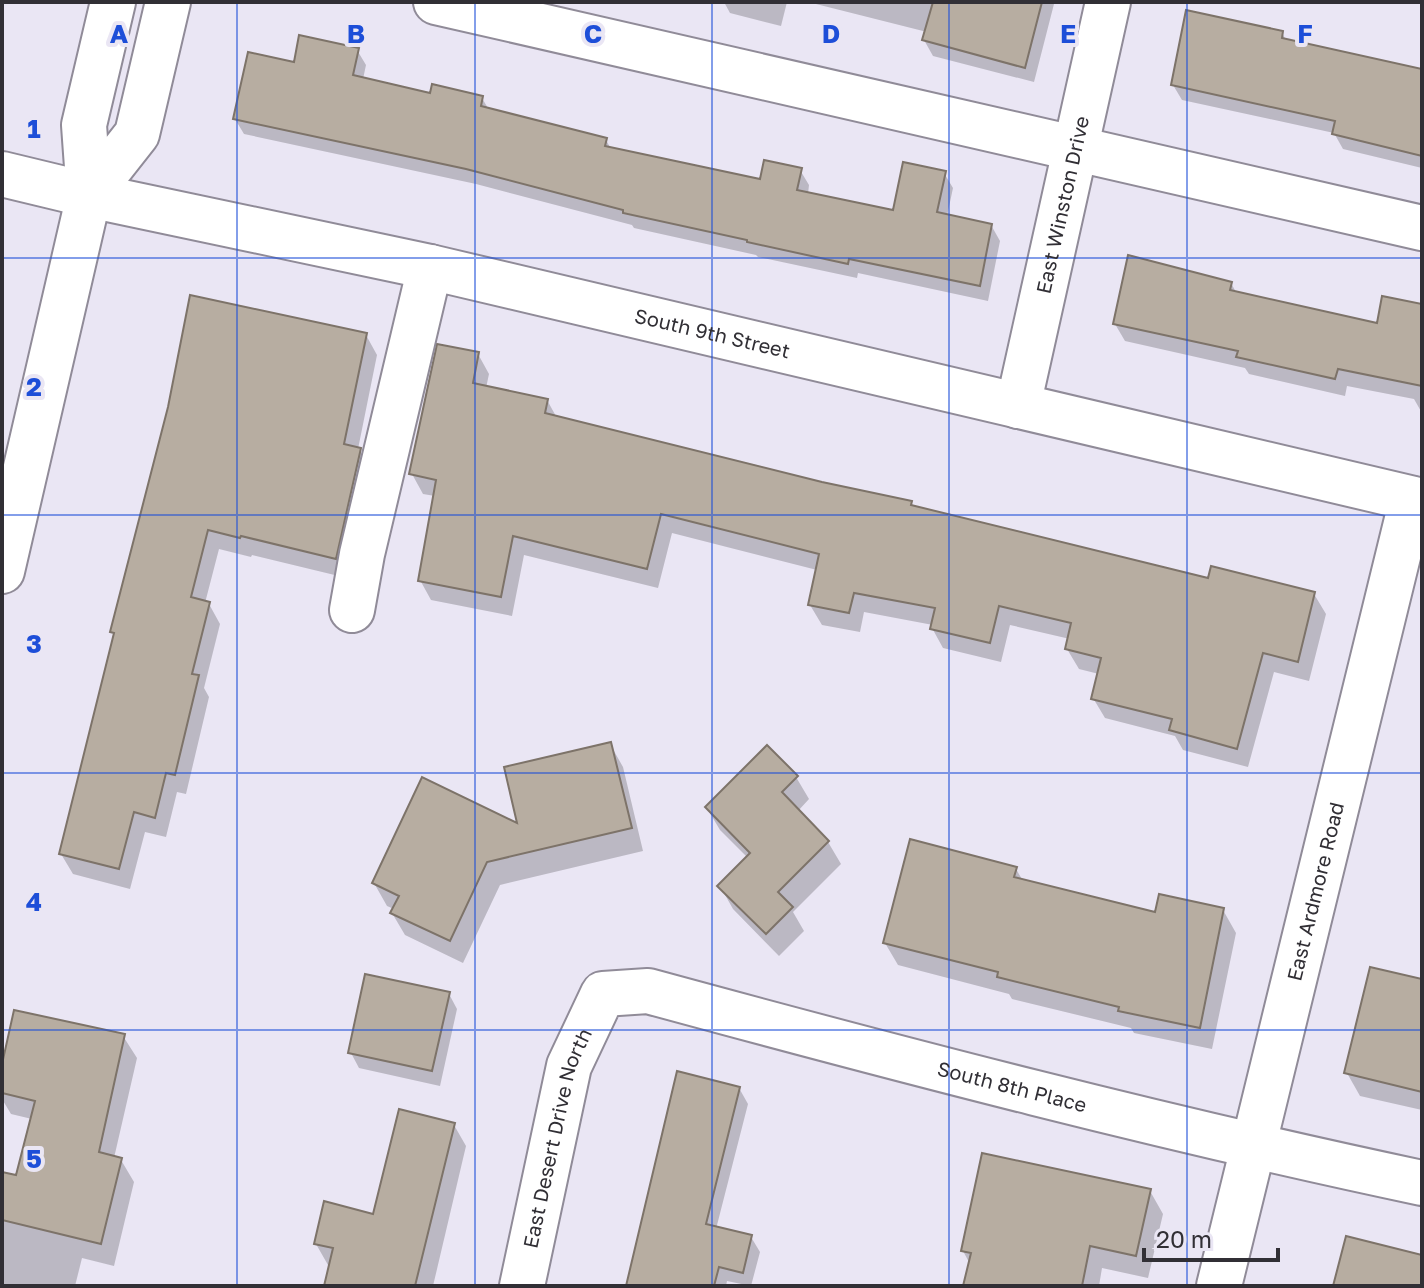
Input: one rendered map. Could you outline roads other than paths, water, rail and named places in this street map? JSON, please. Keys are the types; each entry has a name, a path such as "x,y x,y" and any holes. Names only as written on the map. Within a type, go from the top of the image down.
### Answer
{"street":[{"path":"2,571 89,195 84,125 113,2"},
{"path":"89,195 137,134 168,2"},
{"path":"436,2 1422,228"},
{"name":"East Winston Drive","path":"1018,406 1108,2"},
{"name":"South 9th Street","path":"2,174 430,267 1417,500"},
{"path":"352,610 362,554 430,267"},
{"name":"East Ardmore Road","path":"1219,1286 1251,1147 1417,500"},
{"name":"South 8th Place","path":"603,994 648,991 931,1068 1251,1147 1422,1183"},
{"name":"East Desert Drive North","path":"522,1286 569,1066 603,994"}]}
